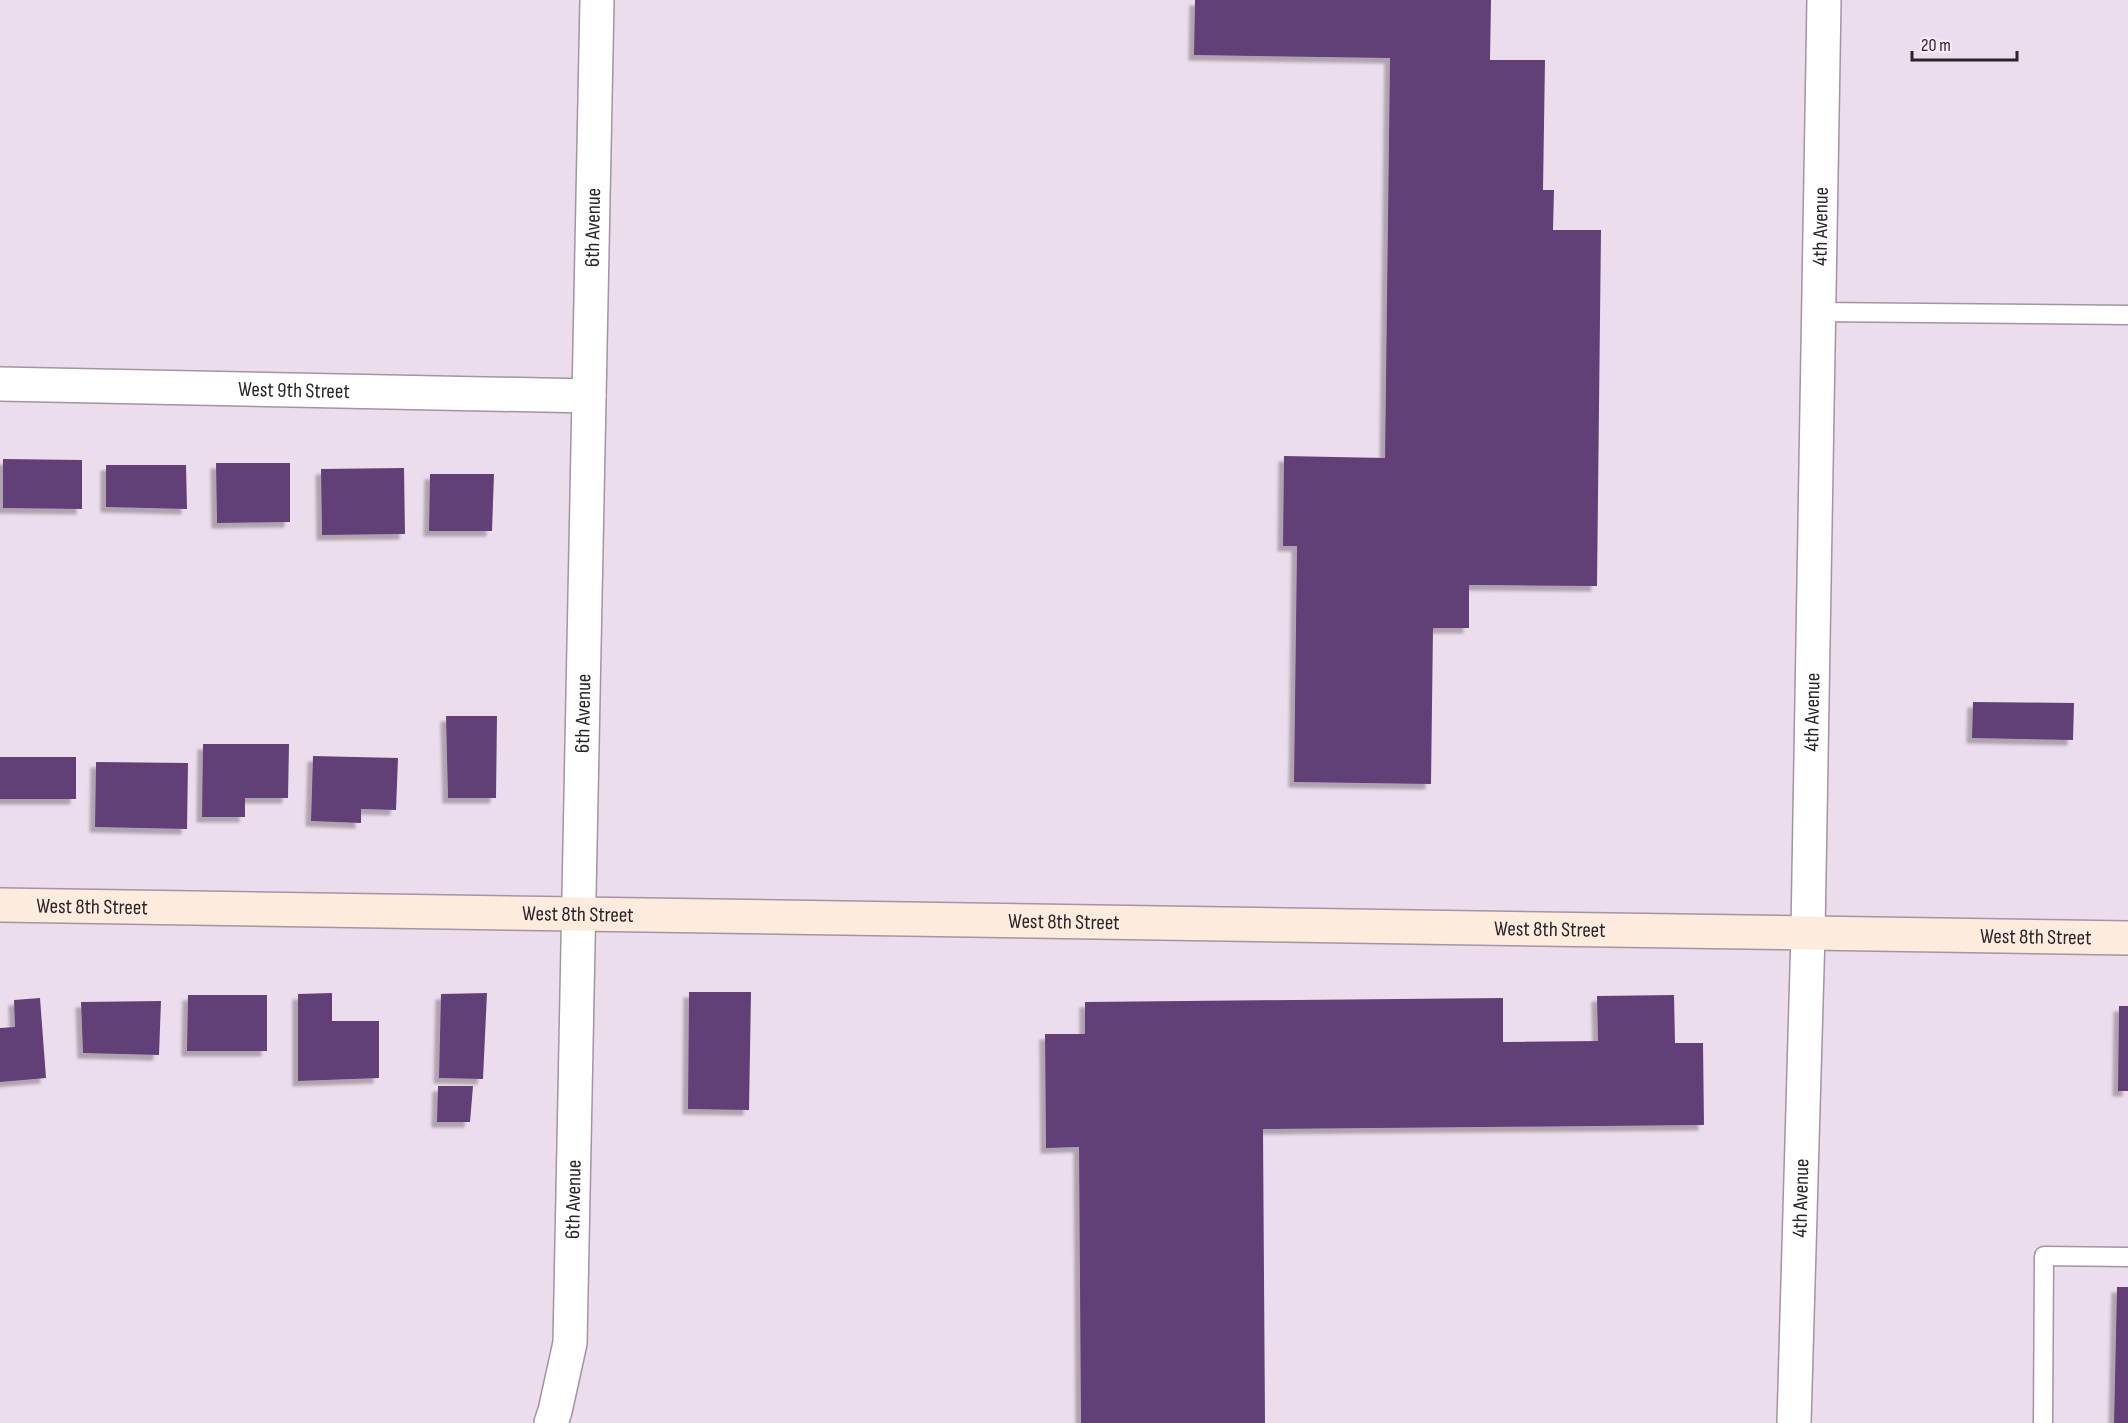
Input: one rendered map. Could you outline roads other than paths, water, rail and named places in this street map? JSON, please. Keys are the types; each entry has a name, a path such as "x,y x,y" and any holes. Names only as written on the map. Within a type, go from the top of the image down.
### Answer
{"street":[{"name":"6th Avenue","path":"551,1423 570,1343 597,0"},
{"name":"4th Avenue","path":"1794,1423 1808,933 1824,0"},
{"name":"West 9th Street","path":"0,384 589,396"},
{"name":"West 8th Street","path":"0,905 2128,938"}],"lane":[{"path":"1817,312 2128,315"},
{"path":"2043,1423 2044,1256 2128,1257"},
{"path":"1794,1423 1799,1423"}]}
